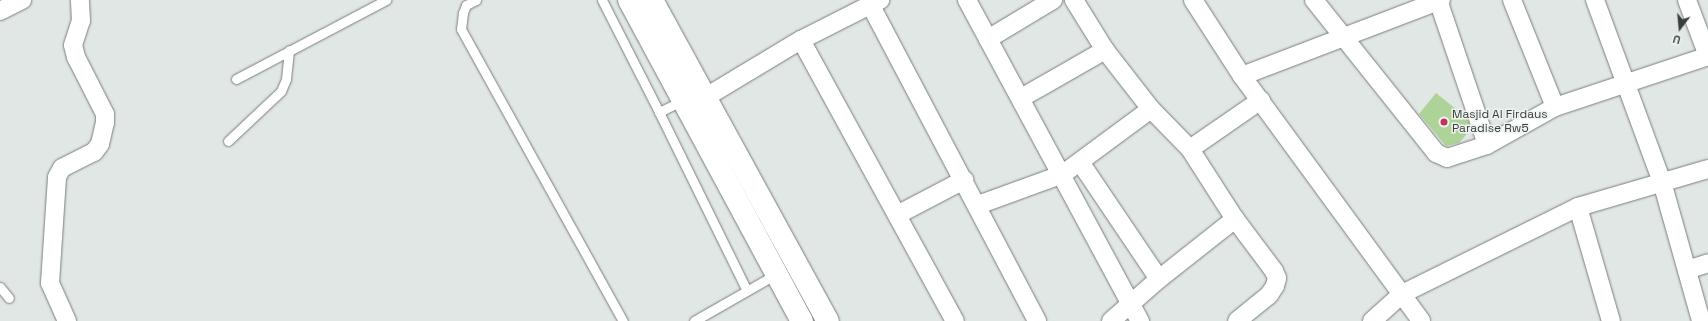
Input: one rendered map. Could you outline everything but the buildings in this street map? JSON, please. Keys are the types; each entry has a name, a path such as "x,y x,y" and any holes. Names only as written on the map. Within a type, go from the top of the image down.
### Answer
{"main road":[{"path":"629,0 802,321"},
{"path":"652,0 828,321"}],"street":[{"path":"0,12 22,0"},
{"path":"67,321 50,283 57,177 62,168 94,152 100,144 105,123 104,114 74,51 76,32 81,21 80,0"},
{"path":"966,0 1063,174 1140,321"},
{"path":"988,38 1053,0"},
{"path":"1074,0 1105,50 1151,109 1190,149 1235,219 1277,278 1269,295 1237,321"},
{"path":"1192,0 1242,76 1421,321"},
{"path":"1314,0 1341,36 1441,158 1453,157 1487,145 1555,107 1708,56 1688,0"},
{"path":"1242,76 1341,36 1439,0 1487,145"},
{"path":"1512,0 1555,107"},
{"path":"1595,0 1627,82 1662,182 1701,321"},
{"path":"706,97 801,40 876,3 964,180 1037,321"},
{"path":"801,40 955,321"},
{"path":"1021,98 1105,50"},
{"path":"1190,149 1261,100"},
{"path":"978,205 1063,174 1151,109"},
{"path":"1372,321 1402,294 1578,207 1702,171 1708,156"},
{"path":"1080,162 1158,279"},
{"path":"897,215 964,180"},
{"path":"1578,207 1611,321"},
{"path":"1111,321 1131,305 1158,279 1235,219"},
{"path":"1687,270 1708,263"}],"lane":[{"path":"236,79 386,0"},
{"path":"476,0 466,5 460,21 461,29 623,321"},
{"path":"602,0 747,290"},
{"path":"228,141 281,91 286,79 289,50"},
{"path":"659,112 683,100"},
{"path":"694,321 777,274"},
{"path":"0,287 8,298"}],"place":[{"name":"Masjid Al Firdaus Paradise Rw5","path":"1444,122"}]}
